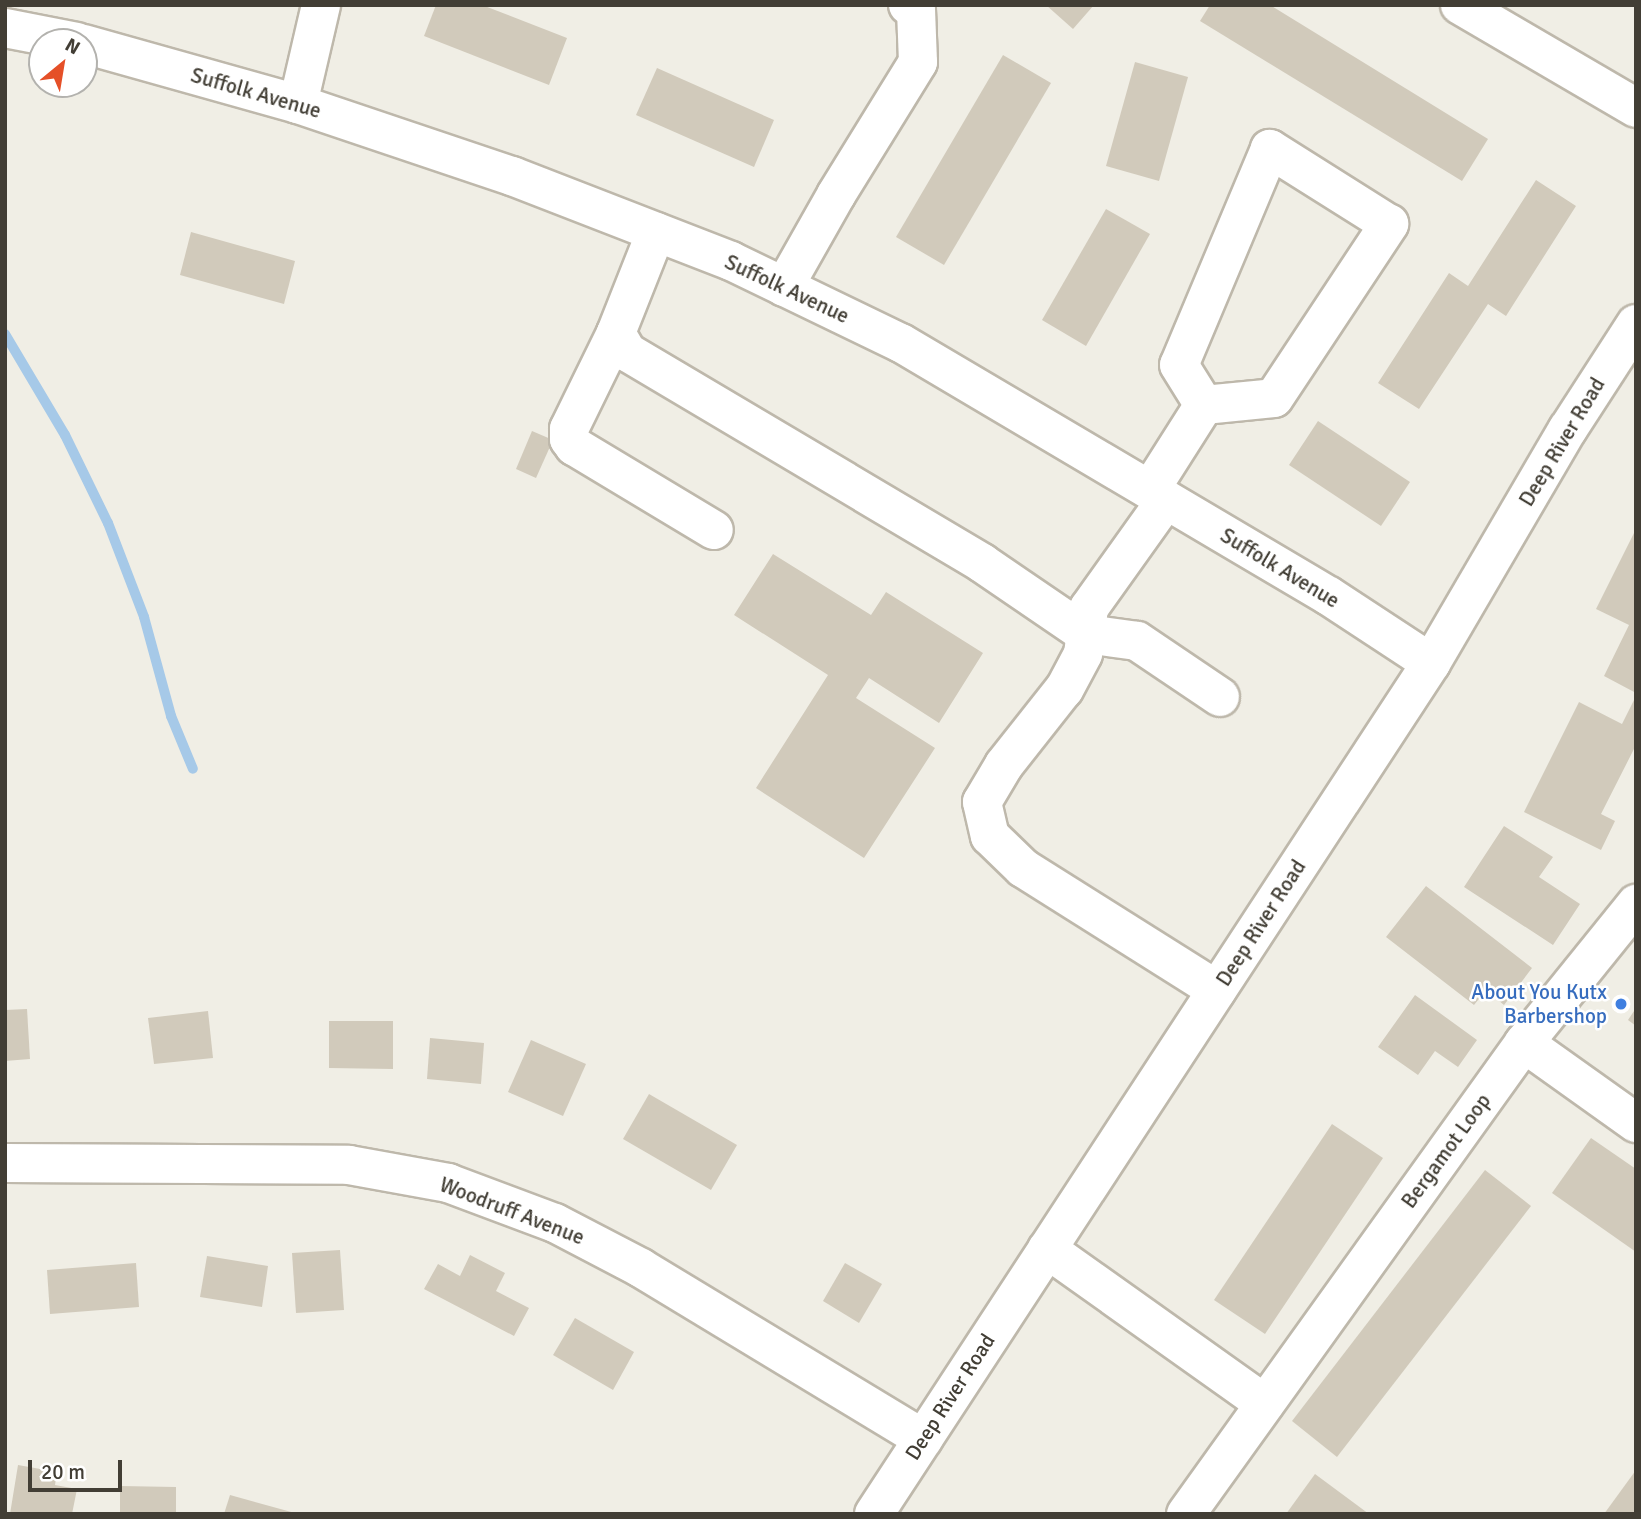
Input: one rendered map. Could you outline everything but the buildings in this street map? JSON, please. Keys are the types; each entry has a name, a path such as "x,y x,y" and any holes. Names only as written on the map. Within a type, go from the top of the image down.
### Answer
{"street":[{"path":"298,104 321,5"},
{"path":"784,287 835,195 918,62 916,11 908,5"},
{"path":"1477,10 1636,108"},
{"path":"5,28 28,32"},
{"name":"Suffolk Avenue","path":"98,48 298,104 512,176 730,261 901,343 1329,596 1431,663"},
{"path":"1270,149 1389,224 1274,398 1204,405 1179,365 1270,149"},
{"path":"656,232 616,333 569,429 569,439 574,446 714,530"},
{"name":"Deep River Road","path":"874,1514 1431,663 1568,429 1636,324"},
{"path":"616,333 626,352 982,563 1086,634 1137,641 1220,697"},
{"path":"1204,405 1158,495 1089,608 1083,654 1064,690 1004,765 982,802 990,836 1023,868 1217,990"},
{"name":"Bergamot Loop","path":"1188,1513 1524,1043 1636,904"},
{"path":"1524,1043 1636,1123"},
{"name":"Woodruff Avenue","path":"5,1163 349,1165 448,1182 555,1223 642,1268 923,1439"},
{"path":"1048,1249 1265,1404"}],"waterway":[{"path":"5,334 65,435 108,523 144,617 171,716 193,769"}],"place":[{"name":"About You Kutx Barbershop","path":"1621,1004"}]}
